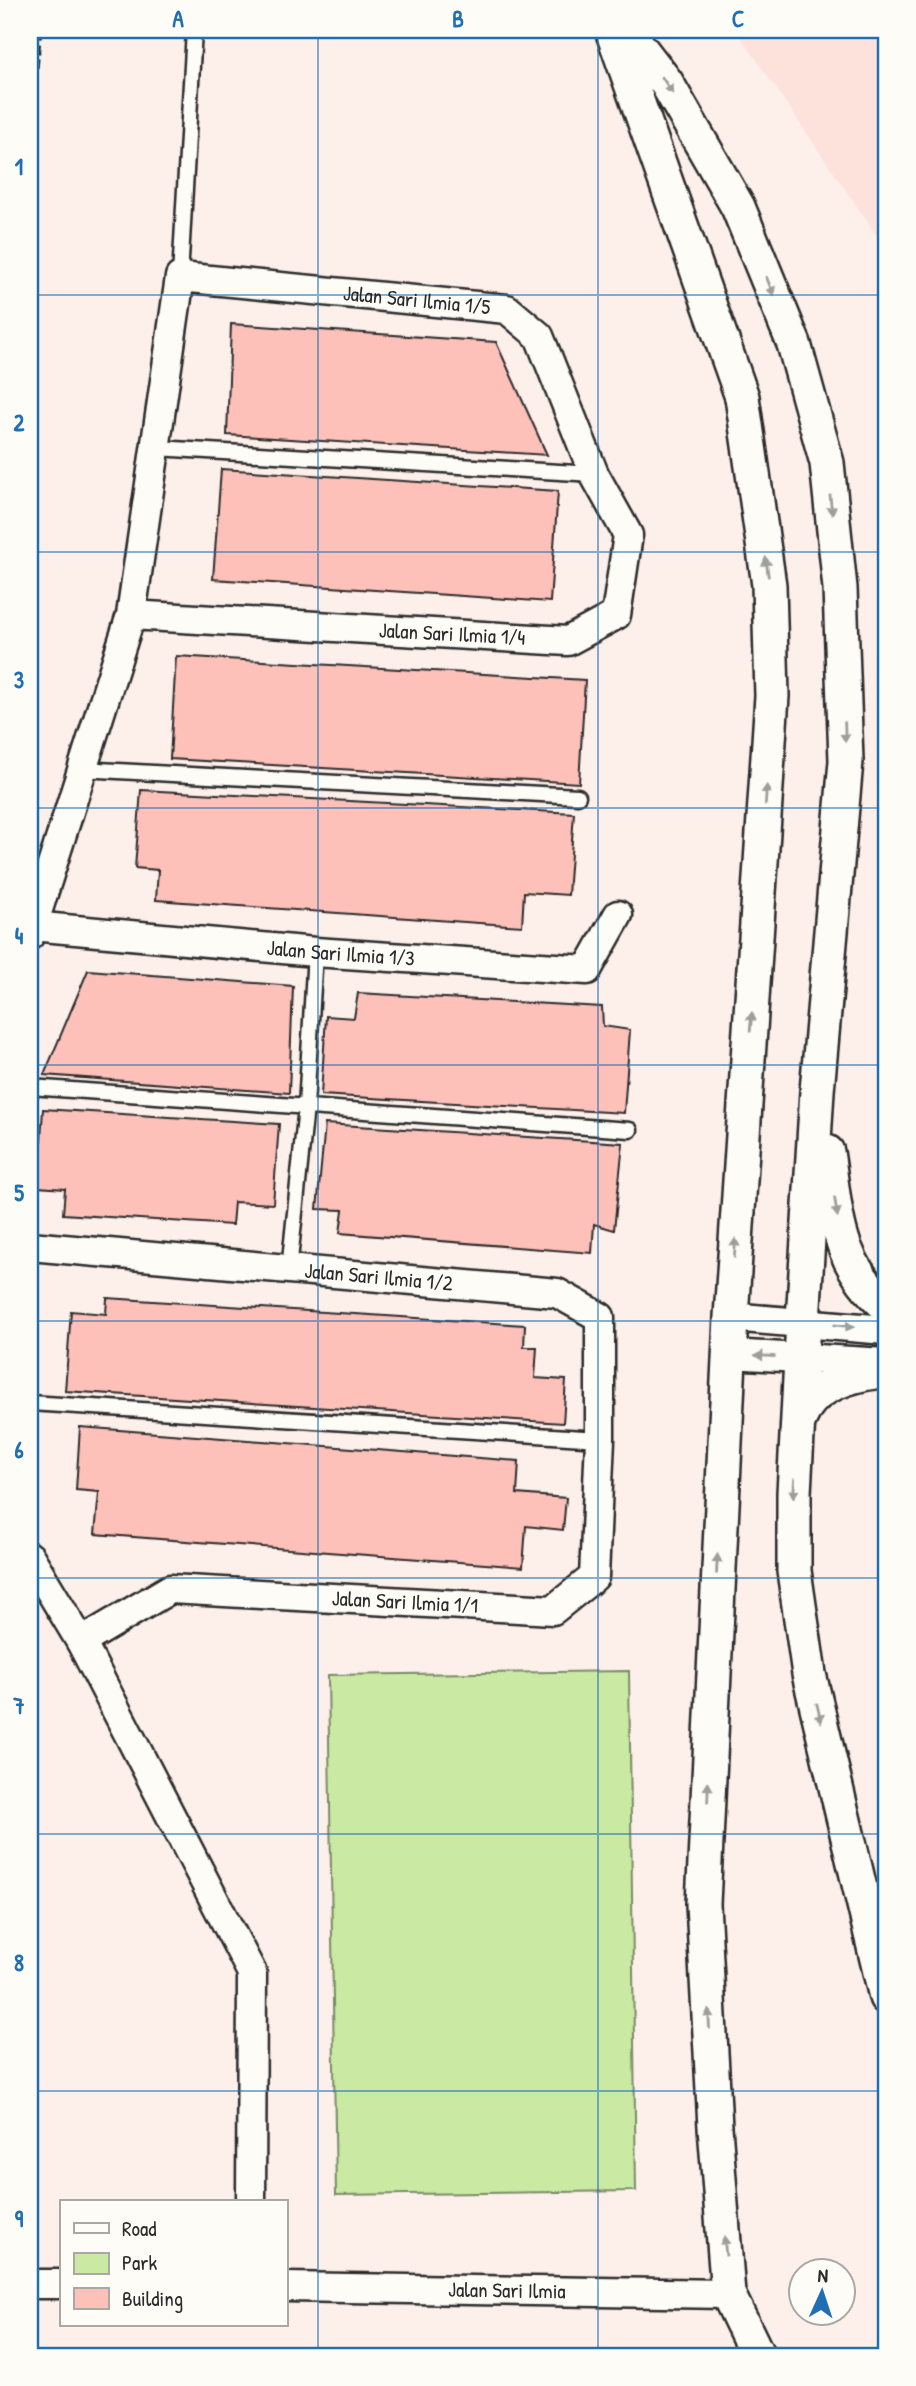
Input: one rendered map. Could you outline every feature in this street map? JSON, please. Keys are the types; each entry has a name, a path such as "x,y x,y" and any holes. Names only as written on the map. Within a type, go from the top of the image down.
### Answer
{"street":[{"path":"612,30 742,397 769,584 772,696 731,1317 716,1588 704,1904 715,2127 728,2294 758,2356"},
{"path":"626,30 666,82 738,207 794,344 827,463 840,588 846,761 817,1091 793,1493 794,1571 809,1674 886,1997"},
{"path":"31,931 131,615 180,277"},
{"name":"Jalan Sari Ilmia 1/5","path":"180,277 507,309 539,336 594,474"},
{"name":"Jalan Sari Ilmia 1/4","path":"131,615 568,641 616,615 628,535 594,474"},
{"name":"Jalan Sari Ilmia 1/3","path":"31,931 587,970 618,915"},
{"path":"817,1091 841,1243 859,1278 886,1306"},
{"name":"Jalan Sari Ilmia 1/2","path":"30,1246 557,1293 600,1317 600,1439"},
{"path":"731,1317 886,1330"},
{"path":"730,1354 886,1363"},
{"path":"799,1420 811,1399 833,1386 864,1372 886,1371"},
{"name":"Jalan Sari Ilmia 1/1","path":"81,1642 170,1589 553,1610 594,1577 600,1439"},
{"path":"30,1557 81,1642 252,1973 251,2200"},
{"path":"30,2284 60,2284"},
{"name":"Jalan Sari Ilmia","path":"287,2287 728,2294"}],"lane":[{"path":"180,277 194,30"},
{"path":"157,448 594,474"},
{"path":"81,769 578,796"},
{"path":"289,1270 306,1107 315,952"},
{"path":"30,1087 630,1130"},
{"path":"30,1403 600,1439"}],"shaded area":[{"path":"736,30 886,30 886,249"}],"green space":[{"path":"629,1671 636,2191 336,2195 328,1675"}],"building":[{"path":"231,324 496,342 547,455 227,435"},
{"path":"221,469 558,491 550,602 213,579"},
{"path":"176,656 585,680 579,783 170,759"},
{"path":"141,790 574,813 568,895 524,892 522,926 156,900 158,870 135,868"},
{"path":"88,970 293,986 289,1093 44,1075"},
{"path":"358,993 602,1007 603,1026 630,1030 624,1113 321,1095 326,1016 354,1018"},
{"path":"43,1109 279,1124 273,1204 234,1202 232,1225 63,1214 65,1189 38,1187"},
{"path":"325,1124 623,1143 614,1230 594,1224 592,1253 340,1233 343,1210 317,1209"},
{"path":"107,1298 525,1325 524,1347 537,1347 535,1378 566,1380 563,1423 65,1391 71,1311 106,1314"},
{"path":"80,1427 519,1461 517,1494 566,1498 563,1530 526,1526 523,1567 95,1534 99,1492 76,1490"}],"railway":[{"path":"30,128 40,30"}]}
